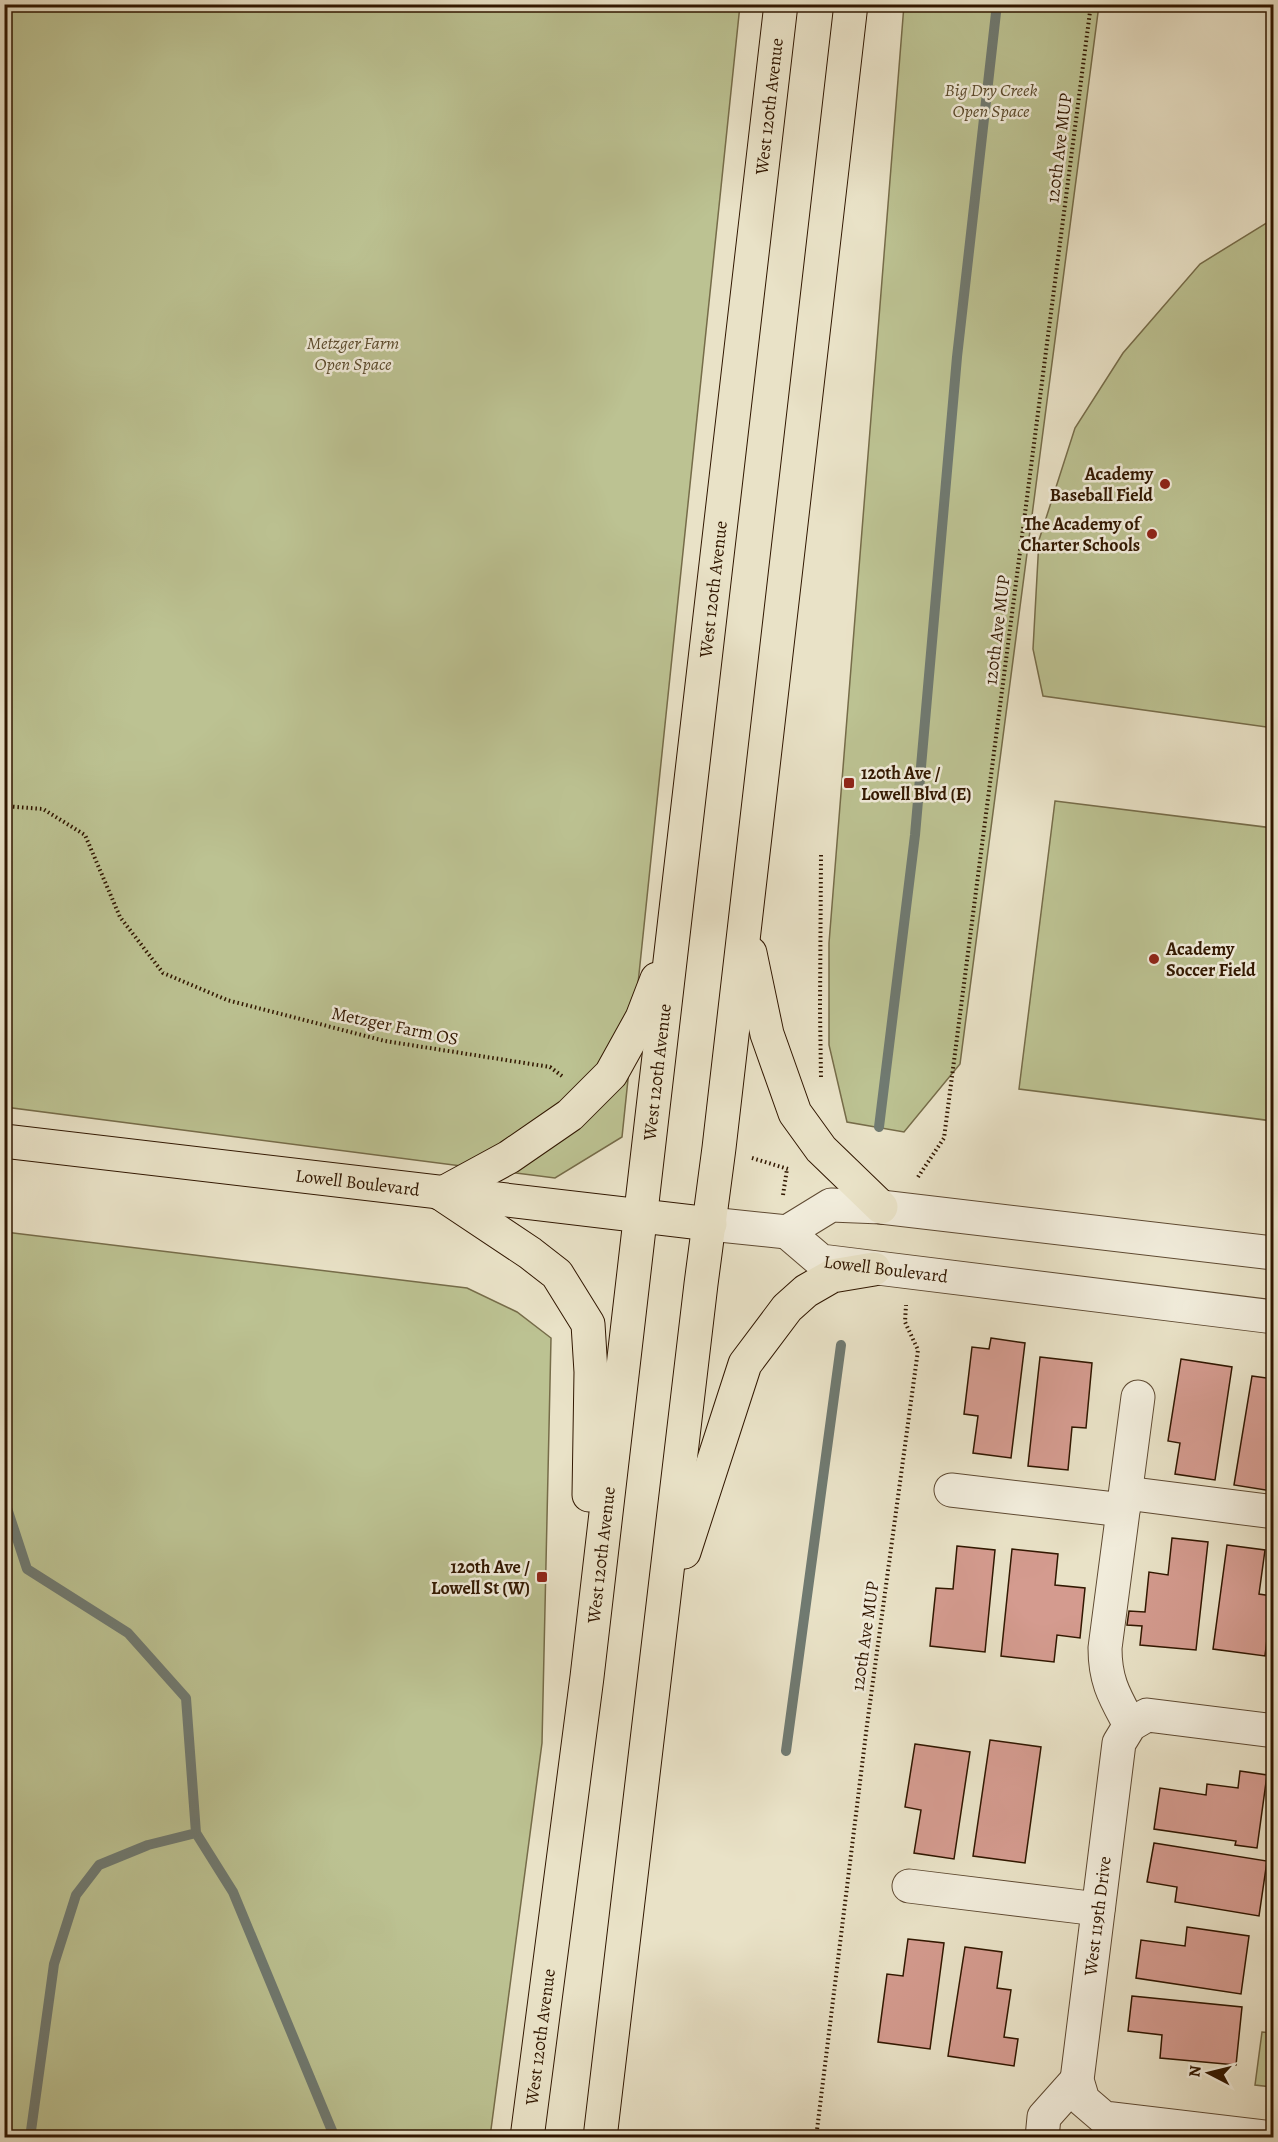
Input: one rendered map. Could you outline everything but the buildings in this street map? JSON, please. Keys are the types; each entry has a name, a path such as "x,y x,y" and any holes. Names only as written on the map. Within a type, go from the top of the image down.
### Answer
{"main road":[{"name":"West 120th Avenue","path":"527,2138 587,1677 633,1276 642,1218 781,4"},
{"path":"600,2138 701,1284 720,1148 851,4"},
{"path":"744,926 767,1034 795,1113 821,1149 881,1207"},
{"path":"587,1677 591,1372 588,1324 557,1274 530,1253 441,1194 509,1157 570,1115 611,1074 642,1018 673,939"},
{"name":"Lowell Boulevard","path":"4,1141 642,1218 710,1224"},
{"path":"663,1613 745,1364 787,1308 806,1291 832,1276 874,1269"}],"street":[{"path":"710,1224 788,1232 831,1205 881,1207 1274,1253"},
{"name":"Lowell Boulevard","path":"788,1232 821,1261 1274,1317"},
{"path":"1138,1397 1105,1648 1105,1668 1111,1688 1138,1720 1274,1731"},
{"path":"951,1490 1274,1512"},
{"name":"West 119th Drive","path":"1077,2080 1119,1743 1138,1720"},
{"path":"909,1886 1098,1909"},
{"path":"1077,2080 1083,2100 1104,2118 1273,2138"},
{"path":"1042,2138 1044,2117 1077,2080"}],"path":[{"name":"120th Ave MUP","path":"916,1180 945,1138 1091,4"},
{"name":"Metzger Farm OS","path":"4,806 43,809 85,835 120,917 163,973 227,1000 385,1041 550,1067 589,1096"},
{"path":"821,855 822,1089"},
{"path":"720,1148 787,1169 821,1149"},
{"name":"120th Ave MUP","path":"816,2138 867,1725 918,1350 905,1322 906,1297"}],"green space":[{"name":"Metzger Farm Open Space","path":"5,5 740,5 622,1137 555,1178 5,1107"},
{"name":"Big Dry Creek Open Space","path":"904,5 1099,5 960,1064 904,1132 847,1122 829,1045 829,943"},
{"name":"Academy Baseball Field","path":"1273,219 1273,728 1043,696 1033,649 1039,540 1075,428 1123,353 1200,264"},
{"name":"Academy Soccer Field","path":"1055,801 1273,828 1273,1121 1019,1089"},
{"path":"5,1232 467,1288 517,1312 551,1338 542,1743 490,2137 5,2137"},
{"path":"1262,2032 1273,2033 1273,2087 1255,2085"}],"waterway":[{"path":"879,1127 915,835 957,357 997,4"},
{"path":"786,1751 841,1345"},
{"path":"4,1499 27,1569 128,1633 186,1698 196,1833 233,1892 335,2138"},
{"path":"30,2138 54,1964 76,1895 99,1865 148,1845 196,1833"}],"place":[{"name":"Academy Baseball Field","path":"1165,484"},
{"name":"The Academy of Charter Schools","path":"1152,534"},
{"name":"120th Ave / Lowell Blvd (E)","path":"849,783"},
{"name":"Academy Soccer Field","path":"1154,959"},
{"name":"120th Ave / Lowell St (W)","path":"542,1577"}]}
